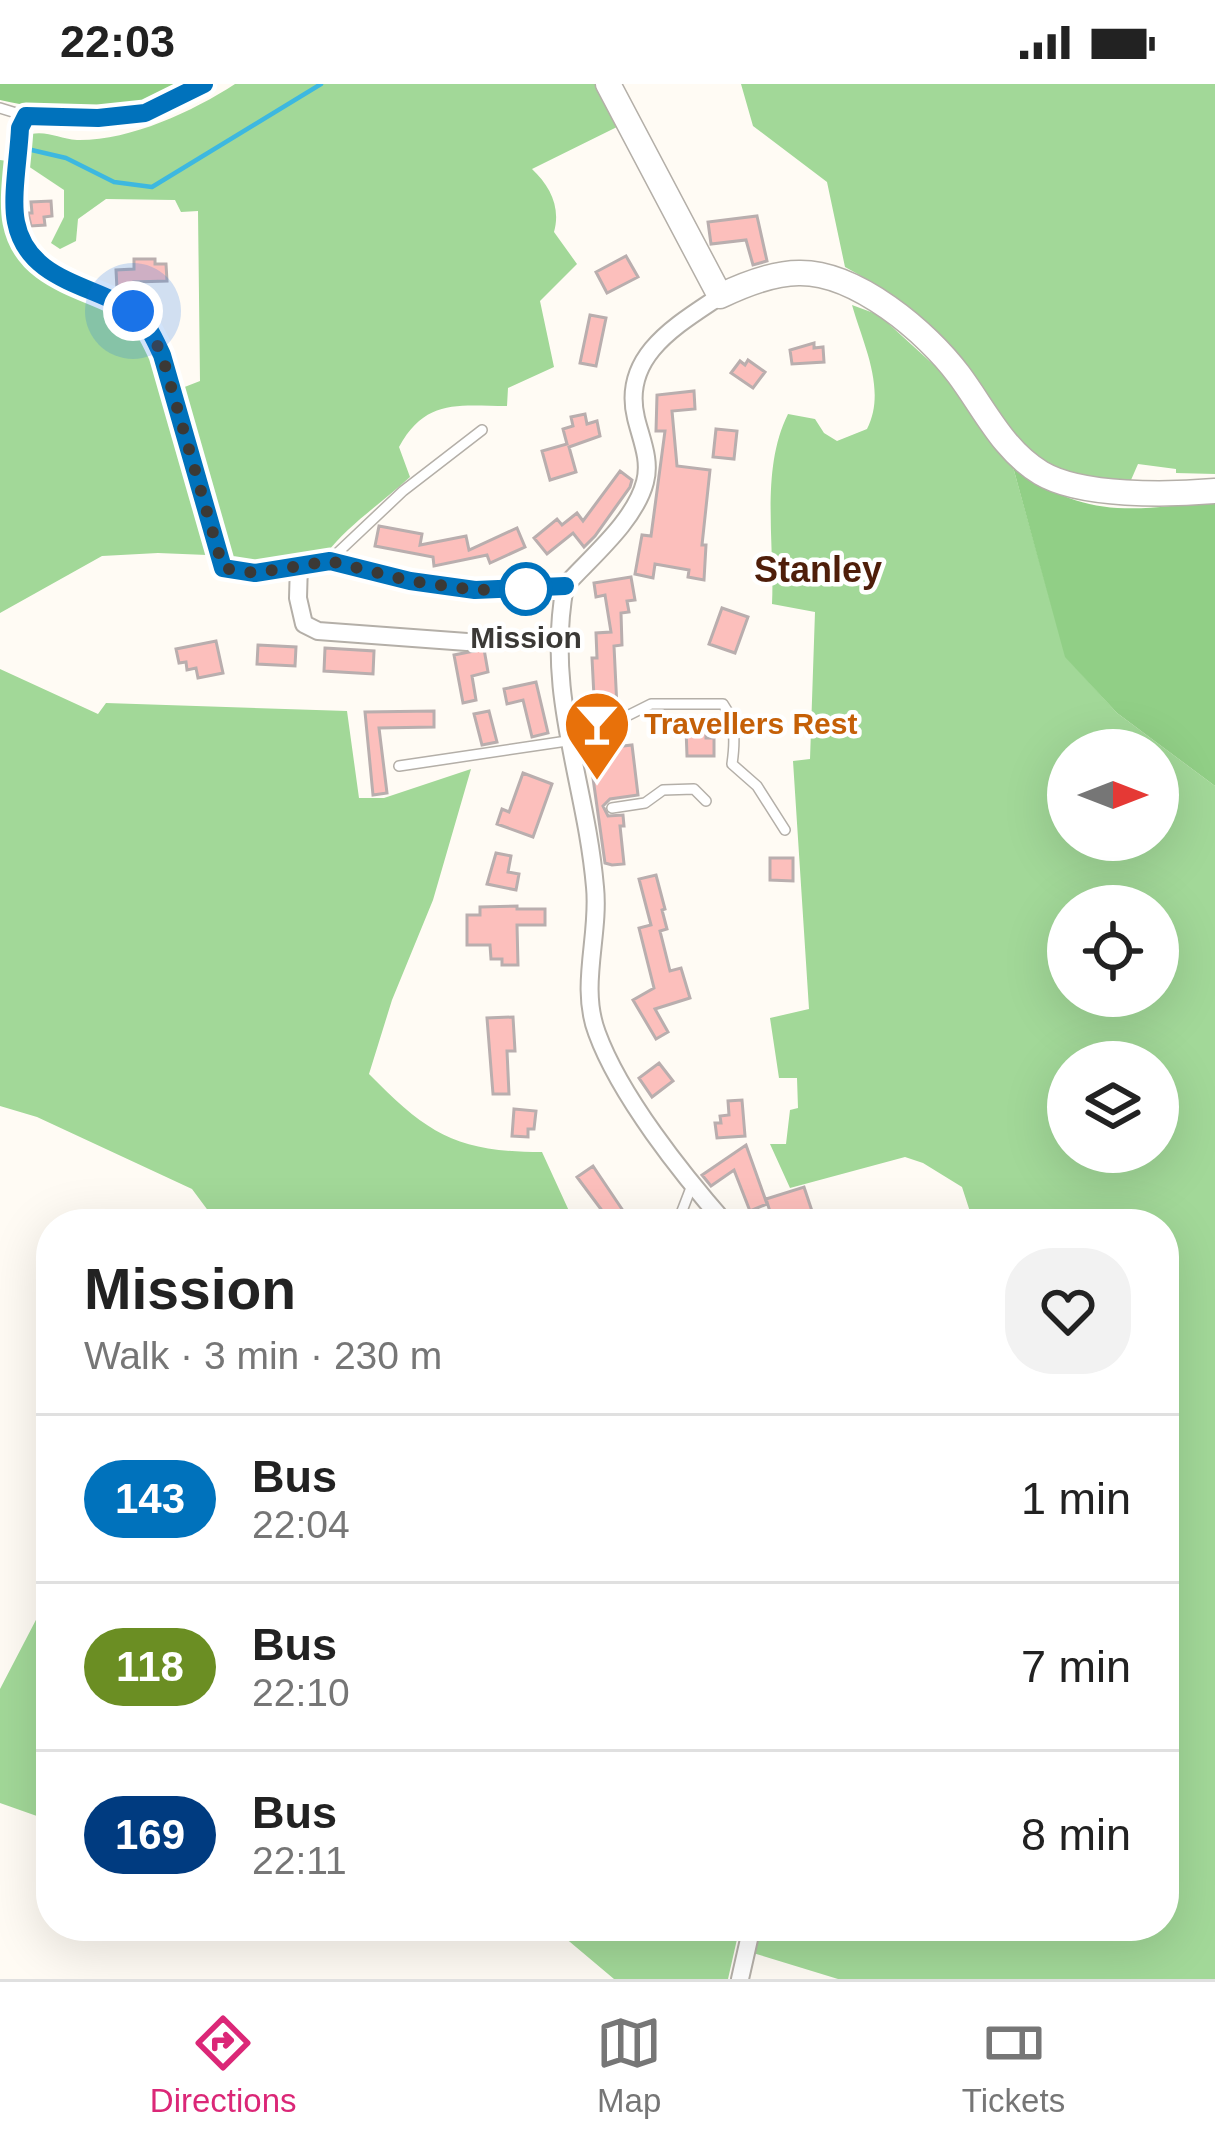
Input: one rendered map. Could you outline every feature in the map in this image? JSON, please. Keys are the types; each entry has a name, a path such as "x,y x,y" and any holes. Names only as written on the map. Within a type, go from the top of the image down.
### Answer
{"street":[{"path":"204,84 145,113 98,118 26,116 20,136 15,221 36,262 133,311 149,329 162,355 223,568 255,573 330,561 410,581 475,590 565,586"},
{"path":"608,84 720,296"},
{"path":"712,1209 622,1083 592,1018 590,961 596,914 589,812 566,732 557,669 565,586 640,498 647,477 647,458 634,410 636,380 645,356 665,333 720,296 798,272 856,289 889,308 937,349 1001,437 1059,482 1096,488 1215,491"},
{"path":"299,563 298,598 304,624 318,631 467,642"},
{"path":"740,1979 749,1941"}],"lane":[{"path":"0,108 26,116"},
{"path":"330,561 403,490 482,430"},
{"path":"399,766 566,732 651,704 723,704 735,740 732,764 757,786 785,830"},
{"path":"612,808 644,803 663,790 694,789 706,801"},
{"path":"683,1209 692,1185"}],"green space":[{"path":"0,84 178,84 182,89 136,103 70,110 0,100"},
{"path":"235,84 596,84 621,125 532,169 552,198 554,232 577,264 540,301 554,367 508,388 507,406 445,408 420,420 399,447 410,477 326,554 252,567 228,555 182,388 200,381 198,211 181,212 175,200 106,199 78,219 76,241 60,249 51,243 64,217 64,190 28,166 26,145 31,134 77,140 139,130"},
{"path":"741,84 1215,84 1215,474 1176,473 1176,469 1138,464 1131,480 1084,476 1050,467 1023,449 924,324 892,296 845,267 827,182 753,126"},
{"path":"0,160 14,162 18,245 131,317 161,365 211,541 207,555 102,556 0,613"},
{"path":"852,305 879,315 958,387 979,427 1013,467 1066,657 1117,713 1138,729 1047,729 1047,861 1179,861 1179,759 1215,786 1215,1979 838,1979 753,1953 755,1941 1179,1941 1179,1209 969,1209 962,1187 905,1157 790,1188 770,1144 786,1144 790,1110 798,1108 797,1078 779,1078 770,1018 809,1009 793,761 810,759 815,612 772,604 774,459 788,414 815,419 837,441 867,429 873,414 874,383"},
{"path":"1013,467 1063,496 1086,503 1133,508 1215,501 1215,786 1179,759 1179,729 1138,729 1117,713 1065,657"},
{"path":"0,669 98,714 106,703 347,711 359,798 384,798 471,769 433,900 392,1000 369,1074 409,1112 445,1136 487,1148 542,1152 568,1209 207,1209 192,1189 37,1117 0,1106"},
{"path":"36,1620 36,1816 0,1803 0,1689"},
{"path":"569,1941 737,1941 728,1979 614,1979"}],"building":[{"path":"51,201 52,216 44,217 45,225 31,226 31,202"},
{"path":"757,216 767,261 753,265 746,240 711,244 708,222"},
{"path":"626,256 638,277 607,293 596,272"},
{"path":"134,259 166,264 167,281 134,282 135,289 117,289 116,270 134,269"},
{"path":"590,315 606,318 596,366 580,363"},
{"path":"814,343 814,348 823,347 824,362 792,364 790,350"},
{"path":"748,360 765,372 753,388 731,373 740,361 745,365"},
{"path":"694,391 695,409 672,411 677,466 710,470 702,545 706,545 704,580 688,577 689,570 655,564 653,578 635,574 642,535 651,536 665,431 656,431 657,395"},
{"path":"585,414 587,424 597,421 600,436 569,447 576,472 550,480 542,451 567,444 563,429 573,426 571,417"},
{"path":"716,429 737,431 734,459 713,457"},
{"path":"620,471 632,480 630,487 595,536 584,547 573,533 547,554 534,538 557,519 562,525 577,513 583,521"},
{"path":"379,526 422,534 420,545 466,536 469,550 517,528 525,547 490,563 487,555 434,566 433,557 375,546"},
{"path":"631,577 635,600 627,601 629,612 621,613 622,645 614,646 617,708 586,712 586,698 594,697 596,633 611,632 605,595 596,597 594,583"},
{"path":"722,608 748,617 735,653 709,644"},
{"path":"216,641 223,673 198,678 196,668 187,670 186,662 179,663 176,649"},
{"path":"258,645 296,647 295,666 257,664"},
{"path":"325,648 374,651 373,674 324,671"},
{"path":"484,649 488,672 472,676 476,700 463,703 454,655"},
{"path":"536,682 548,733 532,737 523,700 507,704 504,689"},
{"path":"434,711 434,727 379,728 387,793 373,795 365,712"},
{"path":"489,711 497,742 482,745 474,714"},
{"path":"686,728 706,728 706,738 714,738 714,756 687,756"},
{"path":"632,745 638,795 610,799 603,806 608,816 623,815 624,864 612,865 605,863 589,750"},
{"path":"523,773 552,784 533,837 497,824 502,809 509,812"},
{"path":"496,853 511,856 508,872 519,874 516,890 487,884"},
{"path":"770,858 793,858 793,881 770,880"},
{"path":"656,875 667,929 660,931 670,971 681,968 690,998 655,1009 668,1032 656,1039 633,1000 654,988 639,928 651,925 639,879"},
{"path":"480,907 545,909 545,925 517,925 518,965 491,959 490,945 467,945 467,915 480,915"},
{"path":"513,1017 515,1051 507,1051 509,1094 493,1094 487,1018"},
{"path":"659,1063 673,1081 652,1097 639,1078"},
{"path":"742,1100 745,1136 717,1138 715,1123 729,1115 728,1101"},
{"path":"514,1109 536,1111 528,1137 512,1136"},
{"path":"746,1145 767,1204 749,1209 734,1170 711,1186 702,1175"},
{"path":"593,1166 622,1209 601,1209 577,1177"},
{"path":"804,1187 811,1209 769,1209 766,1199"}],"waterway":[{"path":"23,148 66,158 114,182 152,187 321,84"}],"bus line":[{"name":"143","path":"204,84 145,113 98,118 26,116 20,128 15,221 36,262 133,311 149,329 162,355 223,568 255,573 330,561 410,581 475,590 565,586"}],"place":[{"name":"Mission","path":"526,589"},
{"name":"Travellers Rest","path":"597,783"}],"district":[{"name":"Stanley","path":"818,569"}],"route":[{"path":"133,311 162,355 223,568 255,573 330,561 410,581 475,590 526,589"}]}
